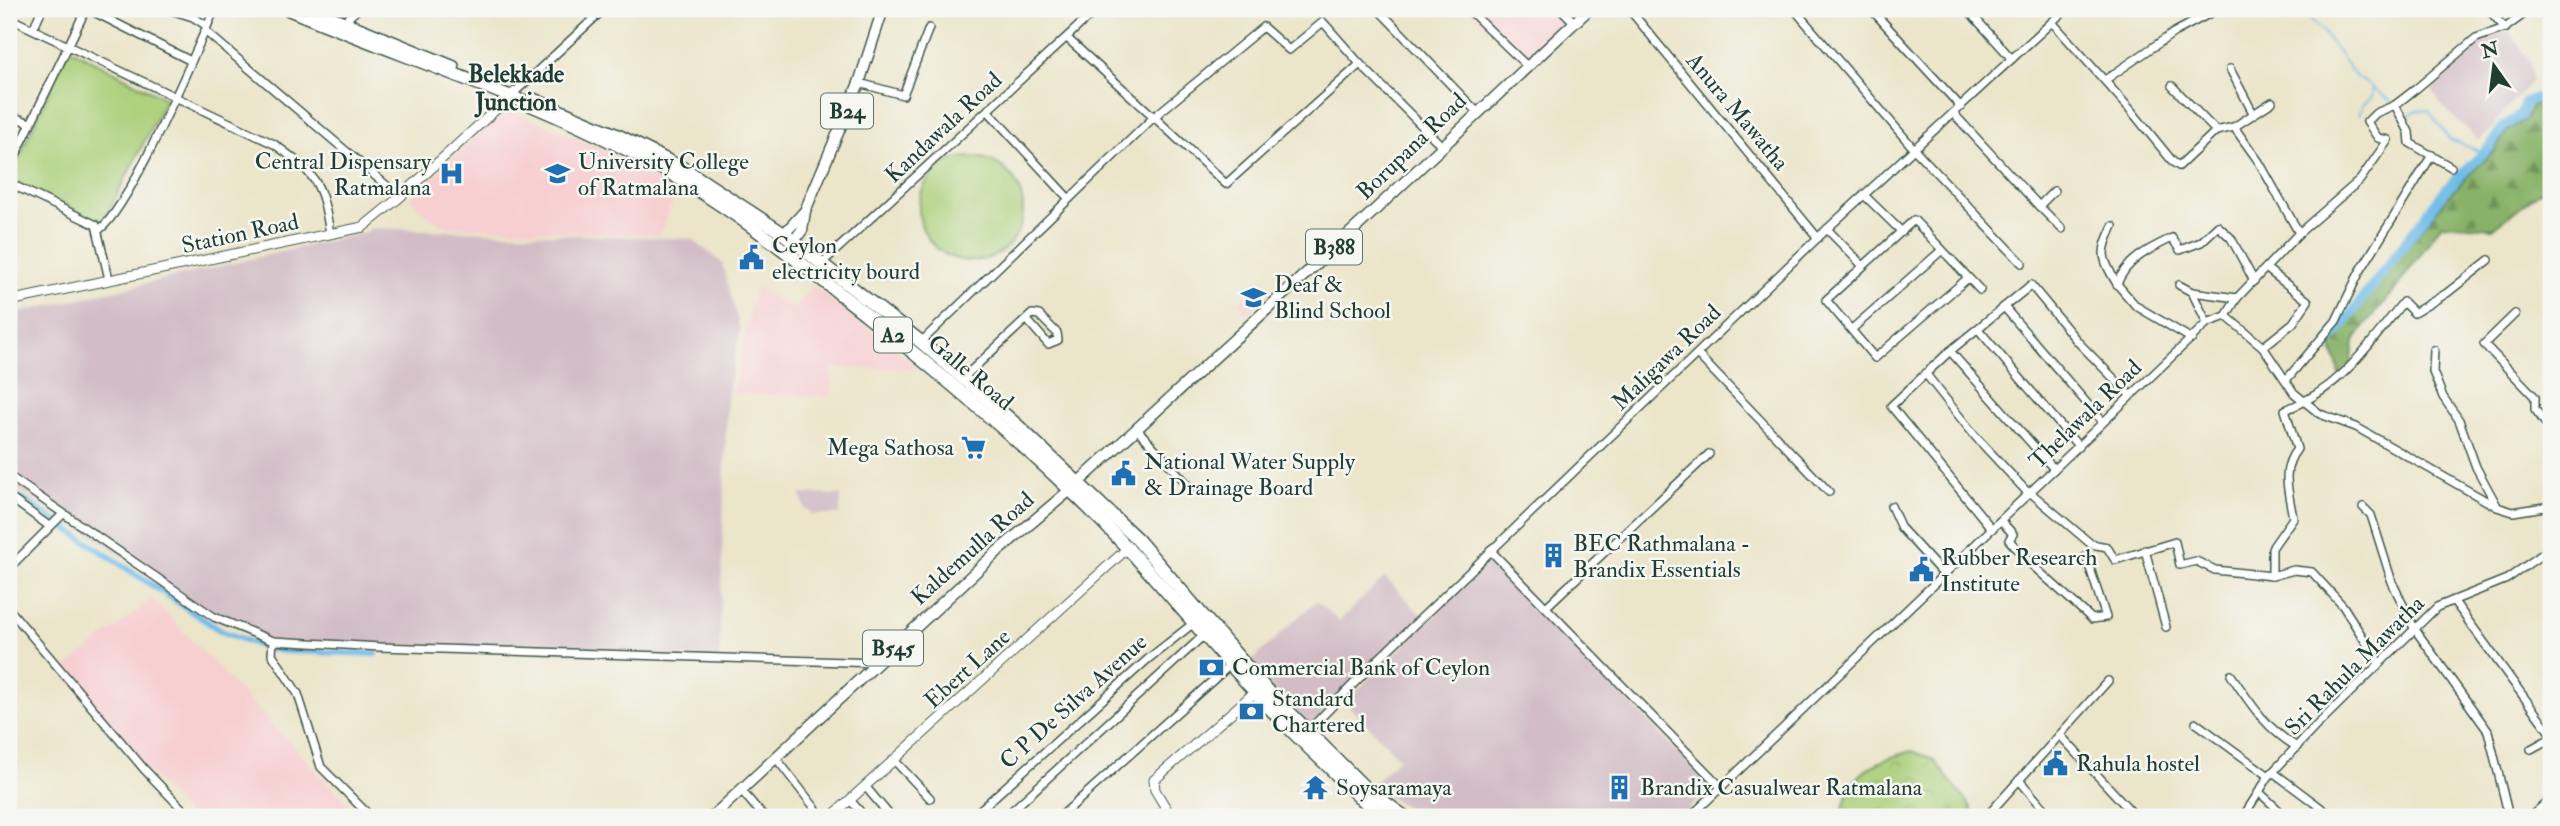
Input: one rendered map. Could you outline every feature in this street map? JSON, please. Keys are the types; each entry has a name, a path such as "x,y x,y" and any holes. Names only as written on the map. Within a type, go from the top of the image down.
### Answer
{"highway":[{"name":"Galle Road","path":"288,9 512,95"},
{"name":"Galle Road","path":"311,9 512,95 643,158 785,242 921,342 963,378 1073,486 1197,619 1364,788 1405,817"},
{"name":"Galle Road","path":"818,267 1137,539 1197,619 1203,636 1229,666 1299,740 1367,804 1386,817"}],"main road":[{"name":"B24","path":"785,242 805,211 859,83 883,9"},
{"name":"Borupana Road","path":"1073,486 1589,9"},
{"name":"Kaldemulla Road","path":"712,817 1073,486"}],"street":[{"path":"9,9 9,19 274,144 309,169 326,209 330,234"},
{"path":"33,29 42,9"},
{"path":"9,169 87,9 191,61"},
{"path":"167,9 193,17 400,197"},
{"path":"100,229 120,205 215,9"},
{"path":"343,22 358,9"},
{"path":"512,95 604,9"},
{"name":"Kandawala Road","path":"818,267 1097,9"},
{"path":"1377,9 1477,111"},
{"path":"1468,9 1527,66"},
{"path":"1561,9 1574,22"},
{"name":"Anura Mawatha","path":"1629,9 1818,238"},
{"path":"1794,9 1915,150 2022,263"},
{"path":"1871,9 1961,107"},
{"path":"1967,9 2012,59"},
{"name":"Maligawa Road","path":"1299,740 1361,675 1490,550 1698,355 1827,229 2066,9"},
{"path":"2105,80 2175,32 2218,9"},
{"path":"2488,9 2505,28"},
{"path":"2531,9 2505,28 2476,38 2395,105 2376,113 2367,122 2378,138 2388,140 2360,180 2299,233 2236,299 2226,316 2263,347 2305,403 2320,414 2356,427 2497,507 2513,512 2531,512 2551,506"},
{"path":"921,342 1154,117 1263,27 1289,50 1323,22 1360,64 1443,146"},
{"path":"2052,22 2105,80 2169,159 2179,166 2216,131 2247,121 2253,113 2272,102"},
{"path":"859,83 903,95 929,28"},
{"path":"1067,38 1226,184 1360,64"},
{"path":"2230,69 2253,113"},
{"path":"2172,86 2216,131"},
{"name":"Station Road","path":"9,301 363,227 512,95"},
{"path":"2395,105 2409,132 2410,143 2451,167"},
{"path":"988,111 1069,199"},
{"path":"1953,113 2062,229"},
{"path":"9,115 30,123"},
{"path":"2234,127 2259,162 2299,233"},
{"path":"2287,379 2336,321 2359,273 2432,155"},
{"path":"9,183 100,229"},
{"path":"2039,206 2054,191"},
{"path":"1864,195 1902,232"},
{"path":"1968,278 1875,358 1826,300 1914,220 1980,290"},
{"path":"2113,226 2104,242 2104,254 2117,284 2136,306 2192,338"},
{"path":"2117,284 2122,269 2139,255 2172,238 2180,250 2201,242 2218,226 2231,238 2254,281"},
{"path":"100,229 109,279"},
{"path":"1827,229 1862,265"},
{"path":"1852,329 1942,250"},
{"path":"2272,576 2272,548 2293,518 2286,480 2287,461 2297,449 2285,410 2305,403 2341,378 2403,302 2414,313 2447,293 2489,260"},
{"path":"2263,347 2294,323 2308,301 2267,269"},
{"path":"1992,528 1891,406 1925,373 2031,285 2078,342 2130,395"},
{"path":"2179,285 2192,292 2236,299"},
{"path":"2192,292 2207,323"},
{"path":"2004,307 2103,422"},
{"path":"1032,314 1039,314 1057,333 1058,340 1048,344 1028,321 1032,314"},
{"path":"2515,314 2484,344 2535,397 2535,409 2551,430"},
{"name":"Thelawala Road","path":"1690,817 2207,323 2226,316"},
{"path":"963,378 1022,322 1028,321"},
{"path":"1978,329 2079,447"},
{"path":"1950,351 2054,469"},
{"path":"2434,351 2433,372 2443,397 2459,420 2476,467 2497,507"},
{"path":"1698,355 1829,492"},
{"path":"1925,373 1975,436 2030,493 2091,544 2107,547 2115,560 2175,542 2180,565 2196,561 2215,570 2272,576 2294,570 2312,572 2343,606 2379,663"},
{"path":"1655,401 1490,550 1721,787"},
{"path":"1136,428 1191,488"},
{"path":"1546,607 1709,454"},
{"path":"9,476 55,520"},
{"path":"9,497 55,520 214,617 272,647 380,647 877,663"},
{"path":"1891,506 1901,528 1944,575"},
{"path":"2363,507 2371,515 2382,555 2414,628 2488,731 2509,817"},
{"path":"9,568 55,520"},
{"path":"2001,521 2013,534 2009,540 2092,620 2106,617 2085,556"},
{"name":"Ebert Lane","path":"831,817 1129,547"},
{"path":"2145,550 2166,627"},
{"name":"Sri Rahula Mawatha","path":"2243,817 2271,774 2437,607 2507,579 2551,551"},
{"path":"2453,600 2551,736 2531,749"},
{"path":"9,609 144,769 190,817"},
{"name":"C P De Silva Avenue","path":"972,817 1139,666 1197,619"},
{"path":"1005,817 1203,636"},
{"path":"272,647 298,694 321,767 371,817"},
{"path":"1060,817 1229,666"},
{"path":"2231,675 2250,707 2272,730 2297,747"},
{"path":"1986,817 2108,681"},
{"path":"1156,817 1166,808 1155,790 1154,779 1254,693"},
{"path":"2196,723 2333,817"},
{"path":"2060,735 2136,817"},
{"path":"776,758 822,817"},
{"path":"894,760 930,798"},
{"path":"2019,780 2051,817"},
{"path":"865,786 891,817"},
{"path":"741,790 764,817"},
{"path":"2259,792 2286,817"},
{"path":"2530,817 2551,799"},
{"path":"850,800 865,817"}],"shaded area":[{"path":"1468,9 1561,9 1574,22 1527,66"},
{"path":"2508,30 2531,62 2532,81 2495,122 2496,125 2479,140 2441,105 2428,83 2479,39"},
{"name":"University College of Ratmalana","path":"508,109 624,158 677,190 660,235 451,227 439,224 410,199 502,110"},
{"path":"373,228 692,239 722,263 740,330 727,396 719,658 273,641 220,621 49,507 9,484 9,315 363,233"},
{"name":"Deaf & Blind School","path":"1262,281 1271,291 1247,313 1238,303"},
{"path":"813,285 921,369 832,368 831,397 732,394 755,287 794,309"},
{"path":"801,494 841,495 840,515 810,514 810,510 805,510"},
{"path":"1491,560 1712,787 1680,817 1425,817 1370,787 1399,758 1345,702"},
{"path":"1385,577 1424,618 1309,726 1249,663 1316,601 1339,621"},
{"path":"152,599 361,817 189,817 61,671"}],"green space":[{"path":"69,48 166,99 103,222 9,180"},
{"path":"2551,98 2551,192 2545,188 2493,228 2442,224 2392,294 2365,324 2354,342 2351,367 2341,378 2330,342 2454,189 2494,151 2507,131 2526,119 2531,106"},
{"path":"971,157 991,161 1008,172 1019,189 1023,209 1019,229 1008,246 991,257 971,261 951,257 934,246 923,229 919,209 923,189 934,172 951,161"},
{"path":"1912,751 1933,759 1971,807 1972,811 1967,817 1842,817 1850,790 1864,772 1885,759"}],"waterway":[{"path":"2298,9 2320,28 2356,77 2373,88"},
{"path":"2359,115 2363,104 2372,97 2373,88 2392,102"},
{"path":"2330,342 2446,189 2488,149 2503,127 2521,115 2525,102 2551,93"},
{"path":"2404,119 2417,110 2429,111 2450,140 2484,153"},
{"path":"9,490 221,631 266,648 282,651 376,654"}],"place":[{"name":"Central Dispensary Ratmalana","path":"451,174"},
{"name":"University College of Ratmalana","path":"558,174"},
{"name":"Ceylon electricity bourd","path":"752,258"},
{"name":"Deaf & Blind School","path":"1254,297"},
{"name":"Mega Sathosa","path":"974,447"},
{"name":"National Water Supply & Drainage Board","path":"1124,474"},
{"name":"BEC Rathmalana - Brandix Essentials","path":"1553,556"},
{"name":"Rubber Research Institute","path":"1921,570"},
{"name":"Commercial Bank of Ceylon","path":"1212,667"},
{"name":"Standard Chartered","path":"1252,711"},
{"name":"Rahula hostel","path":"2056,763"},
{"name":"Soysaramaya","path":"1316,787"},
{"name":"Brandix Casualwear Ratmalana","path":"1620,787"}],"district":[{"name":"Belekkade Junction","path":"516,88"}]}
